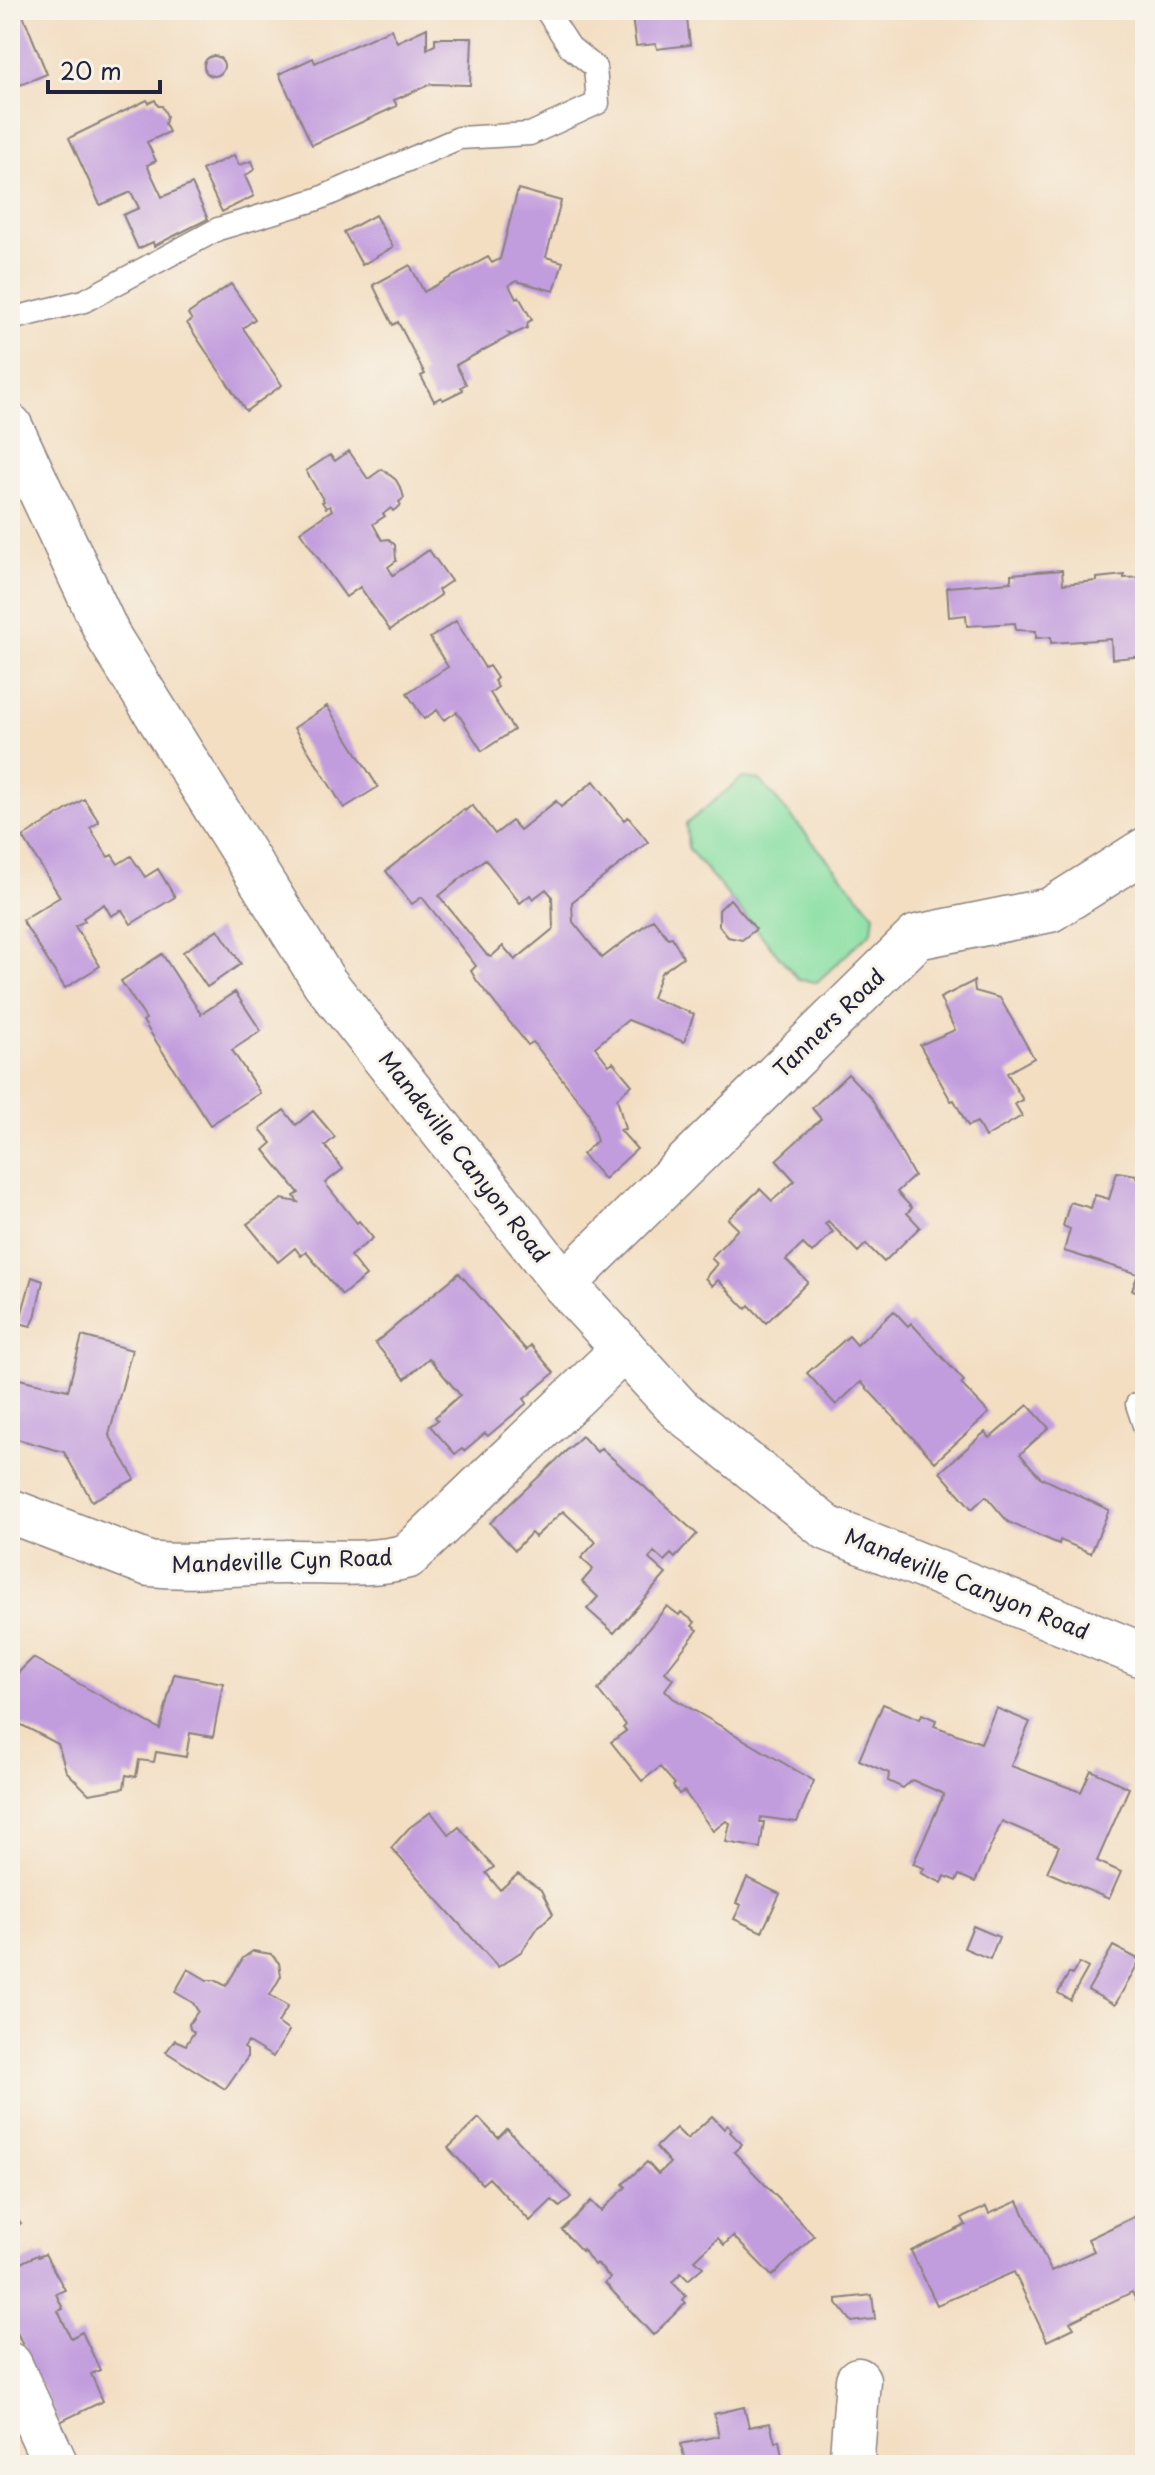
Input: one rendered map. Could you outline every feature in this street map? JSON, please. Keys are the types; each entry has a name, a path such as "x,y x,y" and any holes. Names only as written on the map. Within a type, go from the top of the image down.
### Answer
{"street":[{"name":"Mandeville Canyon Road","path":"10,426 110,639 325,983 564,1284 680,1410 827,1528 1144,1651"},
{"name":"Tanners Road","path":"564,1284 917,937 1050,910 1145,850"},
{"name":"Mandeville Cyn Road","path":"10,1511 149,1564 385,1562 408,1556 624,1349"},
{"path":"10,2365 56,2465"},
{"path":"855,2465 852,2456 858,2380"}],"lane":[{"path":"10,319 84,301 218,229 318,199 459,138 530,134 598,103 595,67 570,47 546,10"},
{"path":"1137,1404 1145,1428"}],"green space":[{"path":"742,778 760,780 874,914 872,931 817,982 799,980 688,848 686,824"}],"building":[{"path":"10,10 21,10 47,74 10,89"},
{"path":"631,10 686,10 690,45 657,49 656,44 636,46"},
{"path":"427,28 427,49 435,45 435,38 472,38 470,85 431,84 394,100 397,106 312,145 279,74 313,58 315,63 391,29 397,42"},
{"path":"214,56 221,59 224,66 221,73 214,76 207,73 204,66 207,59"},
{"path":"147,100 149,103 155,100 167,116 165,124 169,132 147,142 156,161 147,165 162,197 192,184 208,219 154,246 153,242 138,249 123,215 139,208 131,192 100,205 69,138"},
{"path":"234,155 239,165 252,161 255,169 245,176 254,196 222,212 202,170"},
{"path":"518,189 561,201 546,257 563,262 554,291 516,281 509,285 532,320 527,328 512,335 508,333 510,336 456,365 466,384 461,387 463,390 434,401 421,376 425,374 398,322 393,325 373,285 410,265 424,292 488,257 492,263 500,259"},
{"path":"375,215 393,247 362,265 344,232"},
{"path":"231,284 255,319 243,328 282,385 246,411 187,323 192,320 188,314"},
{"path":"349,451 368,479 382,469 396,480 402,491 404,498 399,502 401,505 393,511 391,508 373,524 382,540 389,539 395,545 396,561 388,567 393,575 429,550 451,581 438,590 441,595 390,630 360,587 346,597 300,532 332,510 322,502 306,471 330,455 335,461"},
{"path":"1062,570 1063,584 1124,575 1124,578 1145,577 1145,656 1112,659 1111,639 1051,643 1051,637 1036,638 1036,631 1016,630 1015,623 967,626 966,615 949,617 947,587 1011,582 1011,574"},
{"path":"456,621 485,668 489,666 497,678 494,681 498,687 490,693 514,730 482,751 457,712 444,720 437,710 424,719 407,693 448,667 430,638"},
{"path":"327,706 378,787 344,808 294,728"},
{"path":"594,781 624,820 628,817 648,842 572,902 573,922 602,958 653,919 668,938 672,937 683,957 661,973 652,998 694,1014 684,1042 628,1020 595,1047 609,1065 613,1062 632,1085 617,1098 625,1129 620,1130 637,1149 604,1179 582,1154 597,1141 588,1112 533,1042 528,1045 477,981 471,971 476,966 422,897 412,904 386,871 472,805 495,834 512,821 520,830 556,801 561,807","holes":["485,859 520,903 530,895 533,899 546,889 552,896 553,929 515,960 503,946 491,957 486,954 439,896"]},
{"path":"84,799 99,822 90,828 108,857 112,855 118,864 131,856 145,877 158,869 175,897 131,924 122,910 111,916 104,904 83,918 85,921 75,926 100,966 65,988 22,920 60,897 23,837"},
{"path":"730,899 756,929 742,940 728,937 719,926 719,910"},
{"path":"218,929 241,964 207,987 183,952"},
{"path":"162,954 201,1014 235,992 261,1031 232,1050 260,1093 210,1125 121,981"},
{"path":"974,981 975,991 1000,998 1034,1058 1007,1073 1023,1100 1015,1104 1022,1116 985,1137 977,1122 968,1126 920,1045 955,1030 940,998"},
{"path":"848,1074 871,1098 914,1176 897,1192 912,1208 907,1213 920,1227 884,1262 866,1244 858,1252 828,1221 825,1224 833,1232 812,1253 803,1244 786,1260 808,1282 766,1323 749,1305 746,1309 718,1280 712,1286 705,1278 717,1264 711,1258 738,1229 728,1219 760,1189 772,1201 795,1181 776,1160 821,1119 812,1108"},
{"path":"284,1110 296,1125 313,1111 335,1137 325,1146 343,1169 325,1183 373,1238 350,1256 366,1276 342,1295 306,1252 301,1256 295,1248 278,1262 247,1224 282,1199 298,1202 294,1196 299,1193 264,1150 272,1143 260,1129"},
{"path":"1117,1172 1137,1175 1136,1178 1145,1181 1145,1298 1140,1292 1132,1290 1138,1274 1064,1251 1070,1229 1063,1226 1070,1202 1091,1208 1095,1195 1109,1199"},
{"path":"459,1273 526,1350 531,1345 554,1373 524,1399 527,1403 488,1436 485,1433 464,1451 462,1449 455,1454 430,1426 438,1420 435,1417 460,1395 429,1358 405,1379 375,1343"},
{"path":"32,1277 43,1281 31,1326 19,1323"},
{"path":"894,1311 908,1326 911,1323 989,1413 935,1462 861,1382 836,1405 807,1373 849,1336 857,1345"},
{"path":"82,1336 132,1350 109,1435 135,1479 92,1501 64,1452 10,1437 10,1377 68,1390"},
{"path":"1028,1405 1049,1428 1020,1454 1040,1477 1109,1510 1091,1553 1060,1540 1059,1544 1008,1522 986,1496 972,1509 940,1472 985,1432 990,1438"},
{"path":"582,1436 597,1452 601,1448 697,1534 675,1558 671,1554 664,1561 654,1552 649,1559 666,1574 614,1633 587,1609 598,1597 582,1582 593,1569 581,1558 596,1542 563,1511 535,1537 531,1533 515,1550 490,1523"},
{"path":"667,1606 695,1622 692,1626 698,1630 665,1672 673,1679 665,1690 673,1698 814,1781 797,1822 761,1817 760,1822 764,1822 760,1848 726,1842 730,1823 726,1821 713,1831 684,1791 679,1794 673,1786 675,1784 660,1767 642,1781 611,1742 626,1731 623,1728 626,1725 598,1690"},
{"path":"33,1658 160,1729 174,1674 223,1683 213,1737 190,1733 186,1757 156,1752 154,1762 139,1760 136,1777 126,1775 124,1788 89,1794 66,1771 58,1744 10,1719 10,1681"},
{"path":"883,1704 920,1719 922,1714 936,1720 934,1726 981,1743 996,1708 1030,1722 1011,1766 1081,1792 1091,1770 1129,1788 1097,1861 1121,1872 1109,1899 1047,1872 1059,1846 1002,1821 975,1882 959,1875 956,1881 945,1876 942,1883 921,1873 924,1868 913,1864 944,1794 912,1780 903,1788 888,1781 889,1773 859,1760"},
{"path":"431,1812 449,1835 459,1827 494,1867 486,1873 500,1890 518,1874 541,1890 553,1914 539,1926 522,1951 498,1967 391,1848 409,1828"},
{"path":"747,1878 780,1894 762,1932 734,1919 741,1905 736,1903"},
{"path":"973,1926 999,1937 990,1959 964,1948"},
{"path":"1113,1946 1140,1960 1115,2005 1088,1990"},
{"path":"253,1951 271,1954 279,1963 281,1976 270,1995 288,2006 278,2023 289,2031 273,2057 248,2042 244,2048 247,2058 225,2089 166,2052 175,2040 186,2045 194,2032 189,2024 198,2011 193,2003 175,1992 188,1969 226,1986 243,1958"},
{"path":"1079,1963 1088,1968 1070,2000 1058,1993 1069,1973 1072,1975"},
{"path":"712,2116 724,2129 728,2125 732,2130 730,2132 742,2144 734,2152 814,2236 772,2276 733,2236 724,2245 718,2238 695,2260 703,2267 688,2280 681,2273 672,2282 686,2296 683,2300 686,2303 653,2335 605,2283 610,2278 597,2263 594,2265 583,2249 562,2230 591,2201 601,2211 626,2187 623,2184 647,2162 658,2174 670,2163 656,2147 676,2128 687,2139"},
{"path":"479,2118 498,2138 507,2129 571,2197 560,2207 552,2200 530,2221 489,2178 482,2184 448,2148"},
{"path":"1018,2201 1051,2271 1094,2251 1088,2239 1144,2212 1145,2318 1132,2292 1070,2322 1074,2328 1047,2341 1014,2272 937,2305 911,2251 966,2225 962,2218 986,2207 989,2214"},
{"path":"10,2209 21,2223 10,2232"},
{"path":"45,2254 65,2290 56,2294 63,2309 58,2311 71,2338 82,2332 100,2370 91,2374 103,2401 58,2423 10,2317 10,2268"},
{"path":"872,2295 875,2319 852,2322 837,2303 837,2299"},
{"path":"744,2407 749,2427 770,2423 775,2442 779,2440 780,2465 686,2465 681,2444 719,2436 714,2414"}]}
